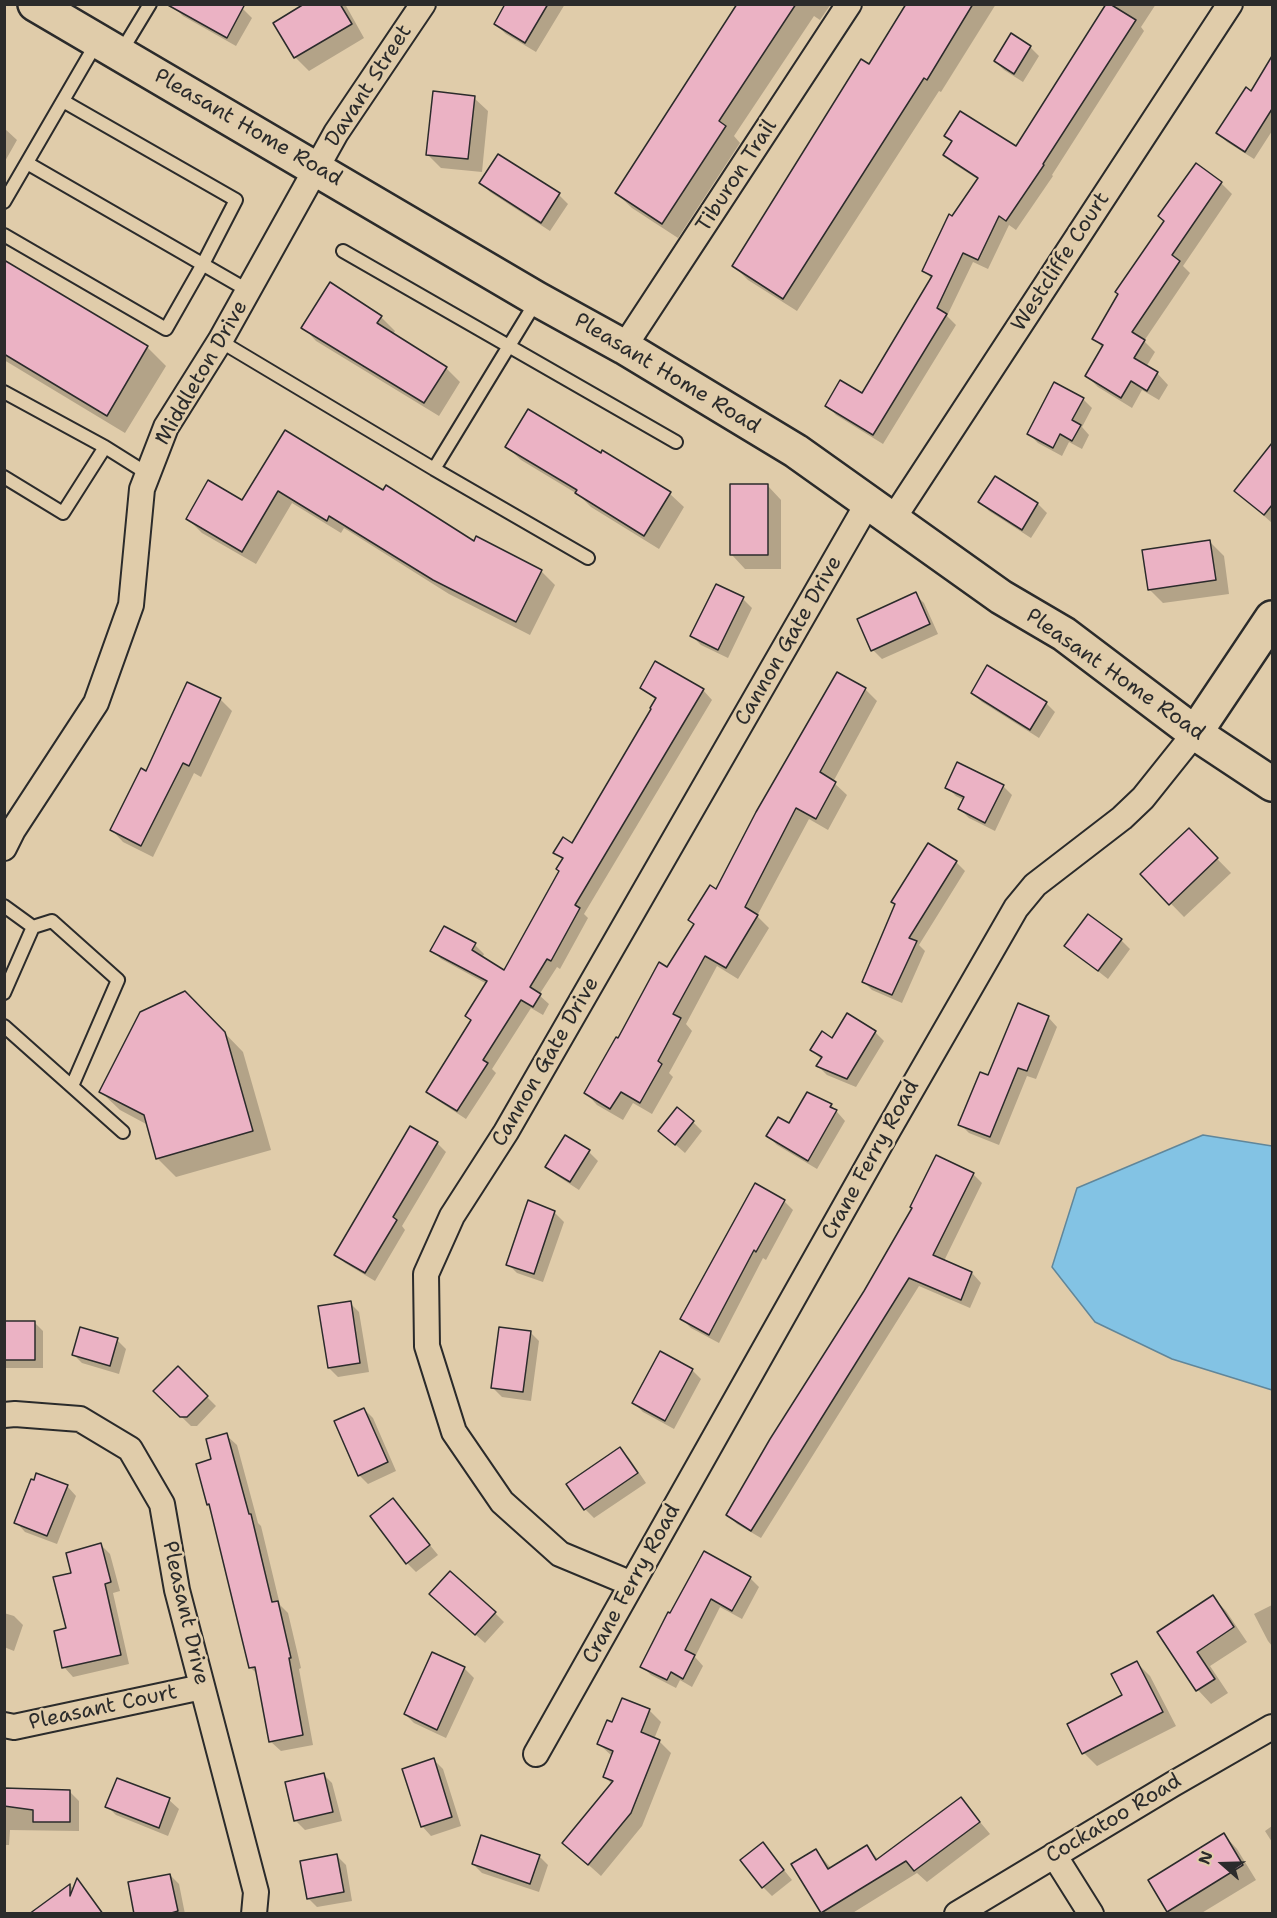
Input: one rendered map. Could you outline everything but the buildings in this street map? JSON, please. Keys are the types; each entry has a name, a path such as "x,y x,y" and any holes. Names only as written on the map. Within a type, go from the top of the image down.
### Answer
{"main road":[{"name":"Pleasant Home Road","path":"35,4 537,299 624,347 796,451 1001,597 1064,634 1195,733 1272,784"},
{"name":"Crane Ferry Road","path":"1195,733 1272,618"}],"street":[{"name":"Davant Street","path":"317,168 336,132 423,4"},
{"name":"Tiburon Trail","path":"624,347 849,4"},
{"name":"Westcliffe Court","path":"881,510 1230,4"},
{"name":"Middleton Drive","path":"7,834 96,703 131,605 142,489 166,427 220,341 317,168"},
{"name":"Cannon Gate Drive","path":"632,1584 560,1554 502,1502 454,1432 427,1346 426,1274 452,1216 518,1111 881,510"},
{"name":"Crane Ferry Road","path":"536,1754 1016,908 1035,885 1122,818 1163,774 1195,733"},
{"name":"Pleasant Drive","path":"4,1415 80,1419 130,1449 162,1504 177,1590 256,1892 254,1914"},
{"name":"Pleasant Court","path":"4,1725 14,1727 202,1687"},
{"name":"Cockatoo Road","path":"957,1914 1272,1726"},
{"path":"1054,1855 1091,1914"}],"lane":[{"path":"4,202 63,101 109,47 150,4"},
{"path":"4,235 166,329 236,200 63,101"},
{"path":"27,163 249,291"},
{"path":"343,250 676,442"},
{"path":"434,469 537,299"},
{"path":"220,341 588,558"},
{"path":"4,392 105,447 148,474"},
{"path":"4,477 63,513 105,447"},
{"path":"4,906 33,927"},
{"path":"4,993 33,927 52,921 118,980 72,1086"},
{"path":"4,1026 123,1132"}],"water":[{"path":"1203,1135 1272,1146 1272,1390 1172,1359 1095,1322 1052,1267 1077,1188"}]}
